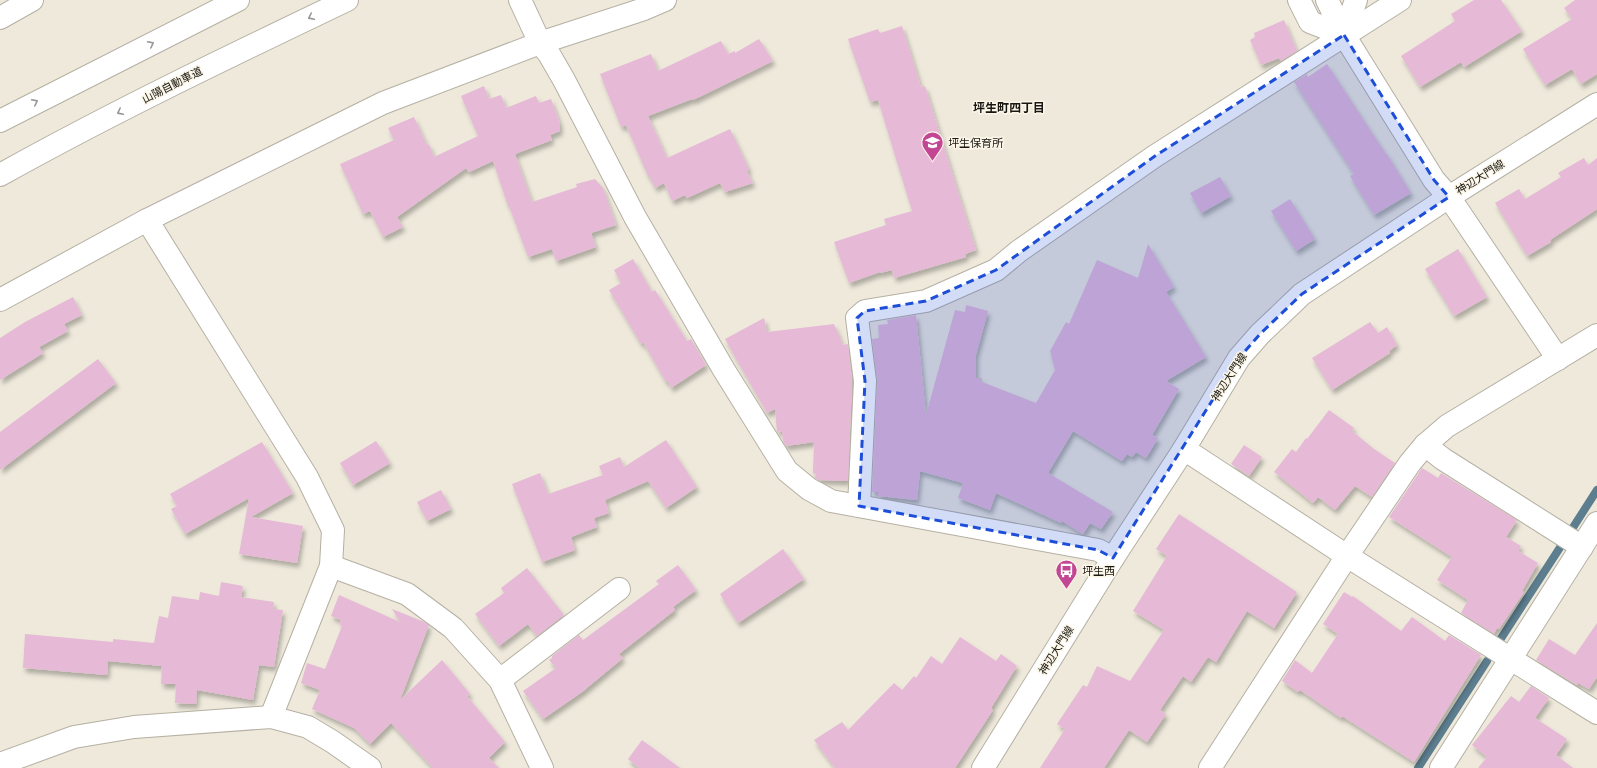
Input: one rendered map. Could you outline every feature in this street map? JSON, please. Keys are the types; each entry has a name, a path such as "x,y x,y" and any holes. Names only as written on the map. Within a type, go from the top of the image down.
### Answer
{"main road":[{"path":"0,18 32,0"},
{"path":"0,121 238,0"},
{"name":"山陽自動車道","path":"0,175 42,152 241,51 347,0"},
{"path":"520,0 536,35 564,80 635,217 724,370 787,471 809,489 831,501 1098,550 1113,558"},
{"path":"0,300 147,220 383,103 536,35 644,8 665,0"},
{"path":"1299,0 1310,22 1344,35"},
{"path":"1344,35 1356,0"},
{"path":"859,506 865,381 857,318 865,310 926,301 996,270 1020,251 1155,156 1400,0"},
{"path":"1329,4 1344,35 1434,180 1449,197 1558,358"},
{"name":"神辺大門線","path":"983,768 1113,558 1184,449 1238,358 1265,329 1302,294 1449,197 1597,104"},
{"path":"147,220 307,477 333,530 331,566 271,717"},
{"path":"1210,768 1347,556 1410,462 1424,445 1447,426 1597,335"},
{"path":"1424,445 1443,459 1582,547"},
{"path":"1184,449 1347,556 1597,713"},
{"path":"1441,768 1597,523"},
{"path":"331,566 407,594 453,628 500,680 542,768"},
{"path":"500,680 619,589"},
{"path":"0,764 74,737 134,727 271,717 308,727 333,742 370,768"}],"highlighted area":[{"path":"1344,35 1434,180 1449,197 1302,294 1260,334 1239,358 1113,558 1098,550 859,506 865,381 857,318 865,311 926,301 996,270 1155,156"}],"building":[{"path":"1474,0 1501,0 1522,31 1464,67 1461,62 1420,87 1401,56 1455,21 1451,14"},
{"path":"1575,0 1597,0 1597,74 1581,84 1572,69 1545,85 1523,49 1572,19 1564,8"},
{"path":"1284,20 1297,51 1281,61 1279,58 1261,65 1250,40 1255,37 1254,33"},
{"path":"902,26 921,87 925,86 976,250 965,254 966,257 894,278 892,270 880,272 849,283 834,242 886,225 884,219 912,211 878,100 870,102 848,39 878,29 880,33"},
{"path":"759,39 773,61 693,100 692,99 648,116 667,158 730,129 749,169 747,171 753,183 725,192 720,183 687,198 685,195 672,201 664,183 655,188 648,176 626,125 621,127 600,74 651,54 658,71 721,41 728,54 735,51 735,53"},
{"path":"1327,64 1411,193 1374,215 1350,176 1354,174 1294,82 1307,74 1308,77"},
{"path":"484,86 489,99 501,95 506,108 536,96 539,103 551,99 560,123 560,131 550,135 552,140 515,154 532,202 577,187 576,184 595,179 603,188 616,225 591,233 596,247 556,261 552,249 528,257 508,206 493,161 469,172 466,168 397,217 403,227 383,237 370,211 363,214 340,164 394,140 388,128 414,117 427,145 429,144 434,157 478,136 461,96"},
{"path":"1584,158 1588,165 1597,158 1597,209 1550,240 1551,242 1527,256 1495,203 1519,189 1525,199 1561,177 1558,173"},
{"path":"1220,177 1231,196 1201,213 1190,193"},
{"path":"1290,199 1315,239 1296,251 1271,211"},
{"path":"1148,244 1174,287 1166,292 1206,357 1166,381 1179,389 1152,435 1158,438 1146,458 1136,452 1132,457 1127,454 1122,461 1073,431 1048,473 1113,512 1101,529 1090,523 1083,534 1062,521 1061,523 996,493 990,510 958,498 963,483 920,471 917,500 878,496 878,492 872,492 877,382 872,339 879,338 878,325 888,324 887,320 916,315 926,415 955,310 965,312 966,305 988,311 976,355 976,378 982,378 982,382 1036,403 1055,370 1050,351 1066,322 1069,324 1097,260 1138,278"},
{"path":"1458,249 1487,297 1454,316 1425,269"},
{"path":"633,259 652,292 655,290 687,341 691,339 706,365 671,388 643,342 641,344 609,290 621,283 614,270"},
{"path":"73,297 82,315 64,324 68,331 39,347 43,353 0,380 0,338 25,322"},
{"path":"764,318 767,332 834,324 843,345 848,344 852,381 848,481 819,480 815,478 816,474 813,473 814,442 786,446 783,441 782,431 777,432 775,409 767,413 725,339"},
{"path":"1370,322 1378,333 1387,327 1397,345 1389,351 1390,353 1332,390 1312,358"},
{"path":"98,359 116,383 0,470 0,432"},
{"path":"1329,410 1354,428 1352,431 1374,449 1395,463 1372,497 1355,486 1335,510 1318,497 1313,503 1274,472 1292,449 1296,452"},
{"path":"666,440 697,487 666,508 648,481 605,500 609,513 594,518 597,527 571,537 575,550 542,562 512,484 540,473 548,494 603,475 599,466 620,457 624,467"},
{"path":"376,441 390,463 353,485 340,463"},
{"path":"262,442 293,493 251,517 303,526 297,563 239,554 249,498 185,534 171,509 177,506 170,494"},
{"path":"1244,445 1262,457 1249,476 1231,464"},
{"path":"1422,468 1438,478 1441,473 1517,520 1506,537 1521,546 1518,551 1538,563 1522,591 1524,592 1494,634 1461,613 1468,600 1437,580 1452,557 1389,517"},
{"path":"441,490 451,509 427,521 417,502"},
{"path":"1179,514 1297,592 1274,628 1247,611 1216,662 1208,657 1191,682 1183,676 1160,710 1166,714 1147,742 1129,730 1104,768 1040,768 1065,729 1057,724 1083,685 1087,687 1097,666 1130,681 1164,630 1133,611 1167,556 1156,549"},
{"path":"783,549 804,579 738,623 720,594"},
{"path":"678,565 696,590 673,607 675,610 619,654 623,658 582,692 543,719 523,691 556,668 549,660 552,656 579,635 583,640 659,584 656,581"},
{"path":"527,568 564,615 537,636 528,624 499,646 475,614 504,593 501,588"},
{"path":"221,582 243,586 241,597 274,602 273,609 283,610 274,667 259,665 253,700 197,690 196,704 175,703 176,684 161,684 162,666 108,661 107,675 23,668 25,634 113,642 113,639 154,643 159,616 168,618 172,596 199,600 200,592 219,596"},
{"path":"1344,592 1352,597 1353,596 1401,631 1412,617 1445,641 1449,635 1481,655 1414,762 1342,716 1341,718 1300,690 1298,692 1282,681 1295,660 1312,673 1338,634 1323,624"},
{"path":"339,595 400,622 392,609 429,625 400,700 442,660 470,694 467,696 505,742 489,758 499,768 433,768 391,723 370,744 354,728 312,709 320,690 301,683 307,663 325,669 342,626 339,624 341,620 331,616"},
{"path":"1597,623 1597,677 1589,689 1578,683 1577,685 1536,660 1549,639 1575,655"},
{"path":"960,637 996,661 1001,654 1017,666 991,708 993,710 955,768 835,768 814,740 842,722 848,730 894,683 902,690 914,676 916,678 931,656 942,664"},
{"path":"1531,686 1549,698 1535,718 1567,739 1556,755 1573,768 1478,768 1487,757 1472,745 1511,696 1519,702"},
{"path":"642,740 680,768 639,768 628,759"}],"waterway":[{"path":"1572,529 1597,490"},
{"path":"1500,640 1561,546"},
{"path":"1418,768 1487,661"}],"place":[{"name":"坪生保育所","path":"933,162"},
{"name":"坪生西","path":"1066,590"}],"district":[{"name":"坪生町四丁目","path":"1009,108"}]}
